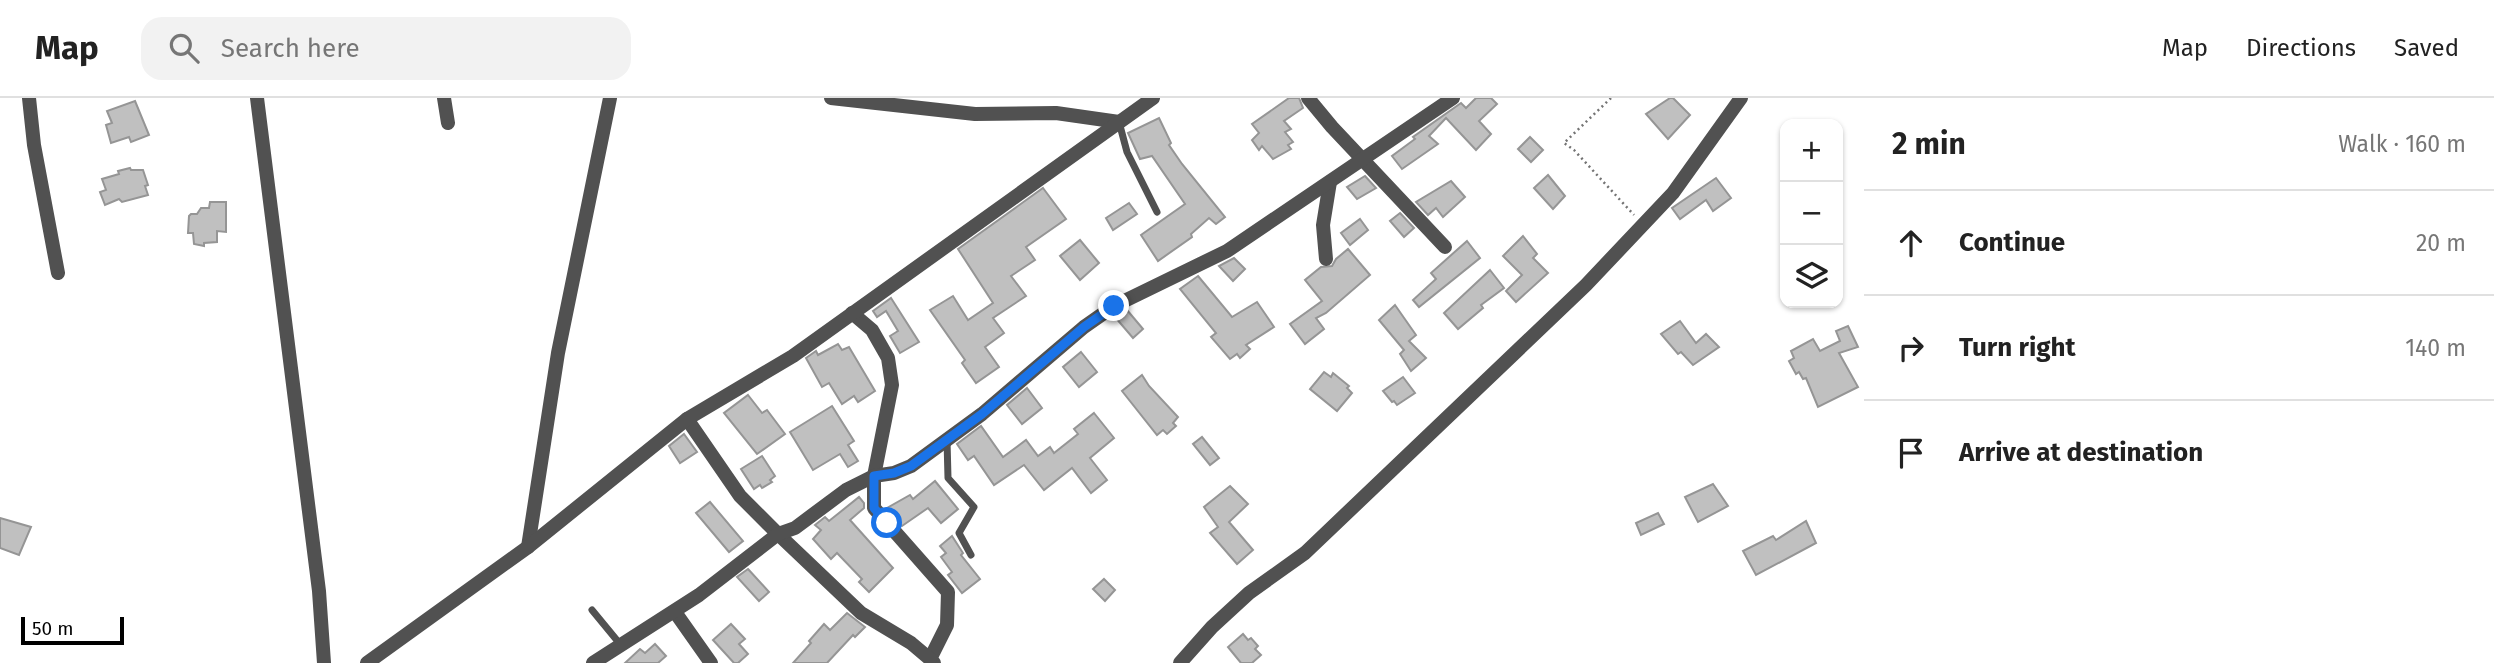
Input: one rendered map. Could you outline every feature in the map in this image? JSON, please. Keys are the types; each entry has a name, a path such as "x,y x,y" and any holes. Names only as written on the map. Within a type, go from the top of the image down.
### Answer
{"street":[{"path":"29,98 34,145 58,273"},
{"path":"257,98 318,578 324,663"},
{"path":"444,98 448,123"},
{"path":"528,547 558,353 610,98"},
{"path":"831,98 975,114 1056,113 1119,121"},
{"path":"367,663 528,547 687,419 793,356 1153,98"},
{"path":"1308,98 1445,247"},
{"path":"593,663 675,612 778,534 795,528 846,490 874,476 894,473 911,466 982,414 1084,327 1114,306 1227,251 1453,98"},
{"path":"1180,663 1212,627 1249,593 1305,554 1586,285 1673,193 1741,98"},
{"path":"1326,259 1323,225 1330,182"},
{"path":"687,419 740,496 778,534 861,613 911,643 932,661 947,625 948,592 874,508 874,476 892,384 888,358 872,330 852,313"},
{"path":"675,612 711,663"}],"lane":[{"path":"1119,121 1128,152 1157,212"},
{"path":"947,440 948,478 974,507 960,533 971,555"},
{"path":"593,610 620,644"}],"path":[{"path":"1611,98 1564,143 1574,150 1643,225"}],"building":[{"path":"1289,98 1299,98 1303,108 1284,121 1291,129 1285,132 1293,142 1288,145 1291,149 1273,159 1262,146 1259,150 1252,140 1259,133 1252,124"},
{"path":"1476,98 1491,98 1497,104 1479,121 1491,134 1476,150 1446,118 1429,136 1438,144 1402,169 1392,156 1415,139 1413,137 1461,103 1466,108"},
{"path":"1670,98 1690,115 1668,139 1646,114"},
{"path":"135,101 149,135 131,142 129,137 111,143 106,125 112,123 107,111"},
{"path":"1159,118 1171,143 1169,145 1225,217 1216,224 1209,218 1191,234 1192,237 1158,261 1141,235 1185,204 1152,156 1140,159 1128,133"},
{"path":"1530,137 1543,150 1531,162 1518,149"},
{"path":"130,168 143,170 148,195 122,202 119,199 105,205 100,192 106,190 102,179"},
{"path":"1548,175 1565,196 1553,209 1534,188"},
{"path":"1365,176 1376,188 1357,199 1347,187"},
{"path":"1716,178 1731,198 1713,211 1706,200 1680,219 1672,208"},
{"path":"1451,181 1465,197 1443,217 1436,208 1428,215 1416,202"},
{"path":"1043,188 1066,219 1026,247 1035,260 1011,276 1026,296 993,318 1004,333 985,347 999,367 976,383 962,363 965,360 930,310 953,296 968,320 993,303 958,249"},
{"path":"210,202 226,202 226,232 217,231 217,242 204,243 204,246 194,244 193,233 188,233 189,216 197,214 201,208 209,208"},
{"path":"1129,203 1137,214 1113,230 1106,218"},
{"path":"1400,213 1414,228 1404,237 1390,221"},
{"path":"1360,219 1368,230 1350,245 1341,233"},
{"path":"1523,236 1537,254 1533,258 1548,273 1516,302 1506,291 1522,275 1503,256"},
{"path":"1080,240 1099,263 1080,280 1060,256"},
{"path":"1467,241 1480,258 1419,307 1413,300 1436,279 1431,273"},
{"path":"1348,249 1370,275 1326,313 1316,318 1324,329 1305,344 1290,324 1322,301 1305,280 1321,267 1332,266"},
{"path":"1234,258 1245,269 1233,281 1219,266"},
{"path":"1490,270 1504,288 1481,305 1483,308 1458,329 1444,313"},
{"path":"1198,276 1232,317 1257,302 1274,327 1246,345 1250,349 1240,358 1237,354 1230,359 1211,337 1216,333 1180,289"},
{"path":"891,298 919,342 900,353 890,336 898,331 886,311 877,317 873,311"},
{"path":"1395,305 1416,335 1409,341 1426,358 1411,371 1400,354 1404,350 1379,320"},
{"path":"1127,310 1143,329 1133,338 1115,317"},
{"path":"1680,321 1696,343 1706,334 1719,347 1693,365 1681,352 1678,354 1661,334"},
{"path":"1848,326 1858,347 1839,353 1858,387 1818,407 1806,378 1803,379 1799,372 1796,374 1789,361 1794,358 1791,351 1813,339 1820,351 1840,341 1836,331"},
{"path":"838,344 842,350 849,347 875,391 858,402 854,396 842,404 829,383 822,387 806,358 816,351 818,355"},
{"path":"1081,352 1097,372 1079,387 1063,367"},
{"path":"1324,372 1331,377 1333,373 1349,386 1347,388 1352,393 1337,411 1310,389"},
{"path":"1142,375 1178,417 1173,423 1176,426 1167,434 1163,430 1157,435 1122,391"},
{"path":"1403,377 1415,393 1397,405 1383,391"},
{"path":"1027,388 1042,408 1022,424 1007,405"},
{"path":"748,395 762,413 767,410 785,434 757,454 724,413"},
{"path":"832,406 854,441 848,445 858,461 848,467 840,454 813,470 790,432"},
{"path":"1094,413 1114,438 1090,458 1107,480 1091,493 1072,468 1044,490 1024,465 994,485 974,456 968,460 957,444 981,426 1003,457 1026,440 1038,456 1050,447 1054,453 1078,434 1074,429"},
{"path":"684,434 697,452 680,463 669,446"},
{"path":"1202,437 1219,458 1210,465 1193,444"},
{"path":"762,456 775,476 770,480 772,482 754,489 741,469"},
{"path":"935,481 958,509 941,523 928,508 902,526 887,508 910,495 913,499"},
{"path":"1713,484 1728,506 1698,522 1685,497"},
{"path":"1230,486 1248,504 1229,522 1253,550 1237,564 1210,533 1218,527 1204,507"},
{"path":"859,497 864,508 850,520 893,568 869,592 859,582 862,579 837,553 831,559 813,539 821,530 815,525 825,517 829,521"},
{"path":"710,502 743,541 729,552 696,513"},
{"path":"1658,513 1664,524 1641,535 1636,523"},
{"path":"0,518 31,527 19,555 0,548"},
{"path":"1806,521 1816,543 1756,575 1743,551 1773,536 1776,540"},
{"path":"952,536 963,553 961,555 980,579 962,593 948,575 952,572 941,557 946,553 940,546"},
{"path":"748,569 769,592 759,601 737,577"},
{"path":"1104,579 1115,590 1105,601 1093,589"},
{"path":"847,613 865,627 855,637 853,635 827,663 793,663 824,624 830,630"},
{"path":"731,624 745,639 739,644 748,654 738,663 734,663 713,640"},
{"path":"1243,634 1258,646 1255,649 1261,655 1252,663 1241,663 1228,647"},
{"path":"655,644 666,656 658,663 625,663 640,649 645,653"}],"route":[{"path":"887,523 874,508 874,476 894,473 911,466 982,414 1084,327 1114,306"}]}
